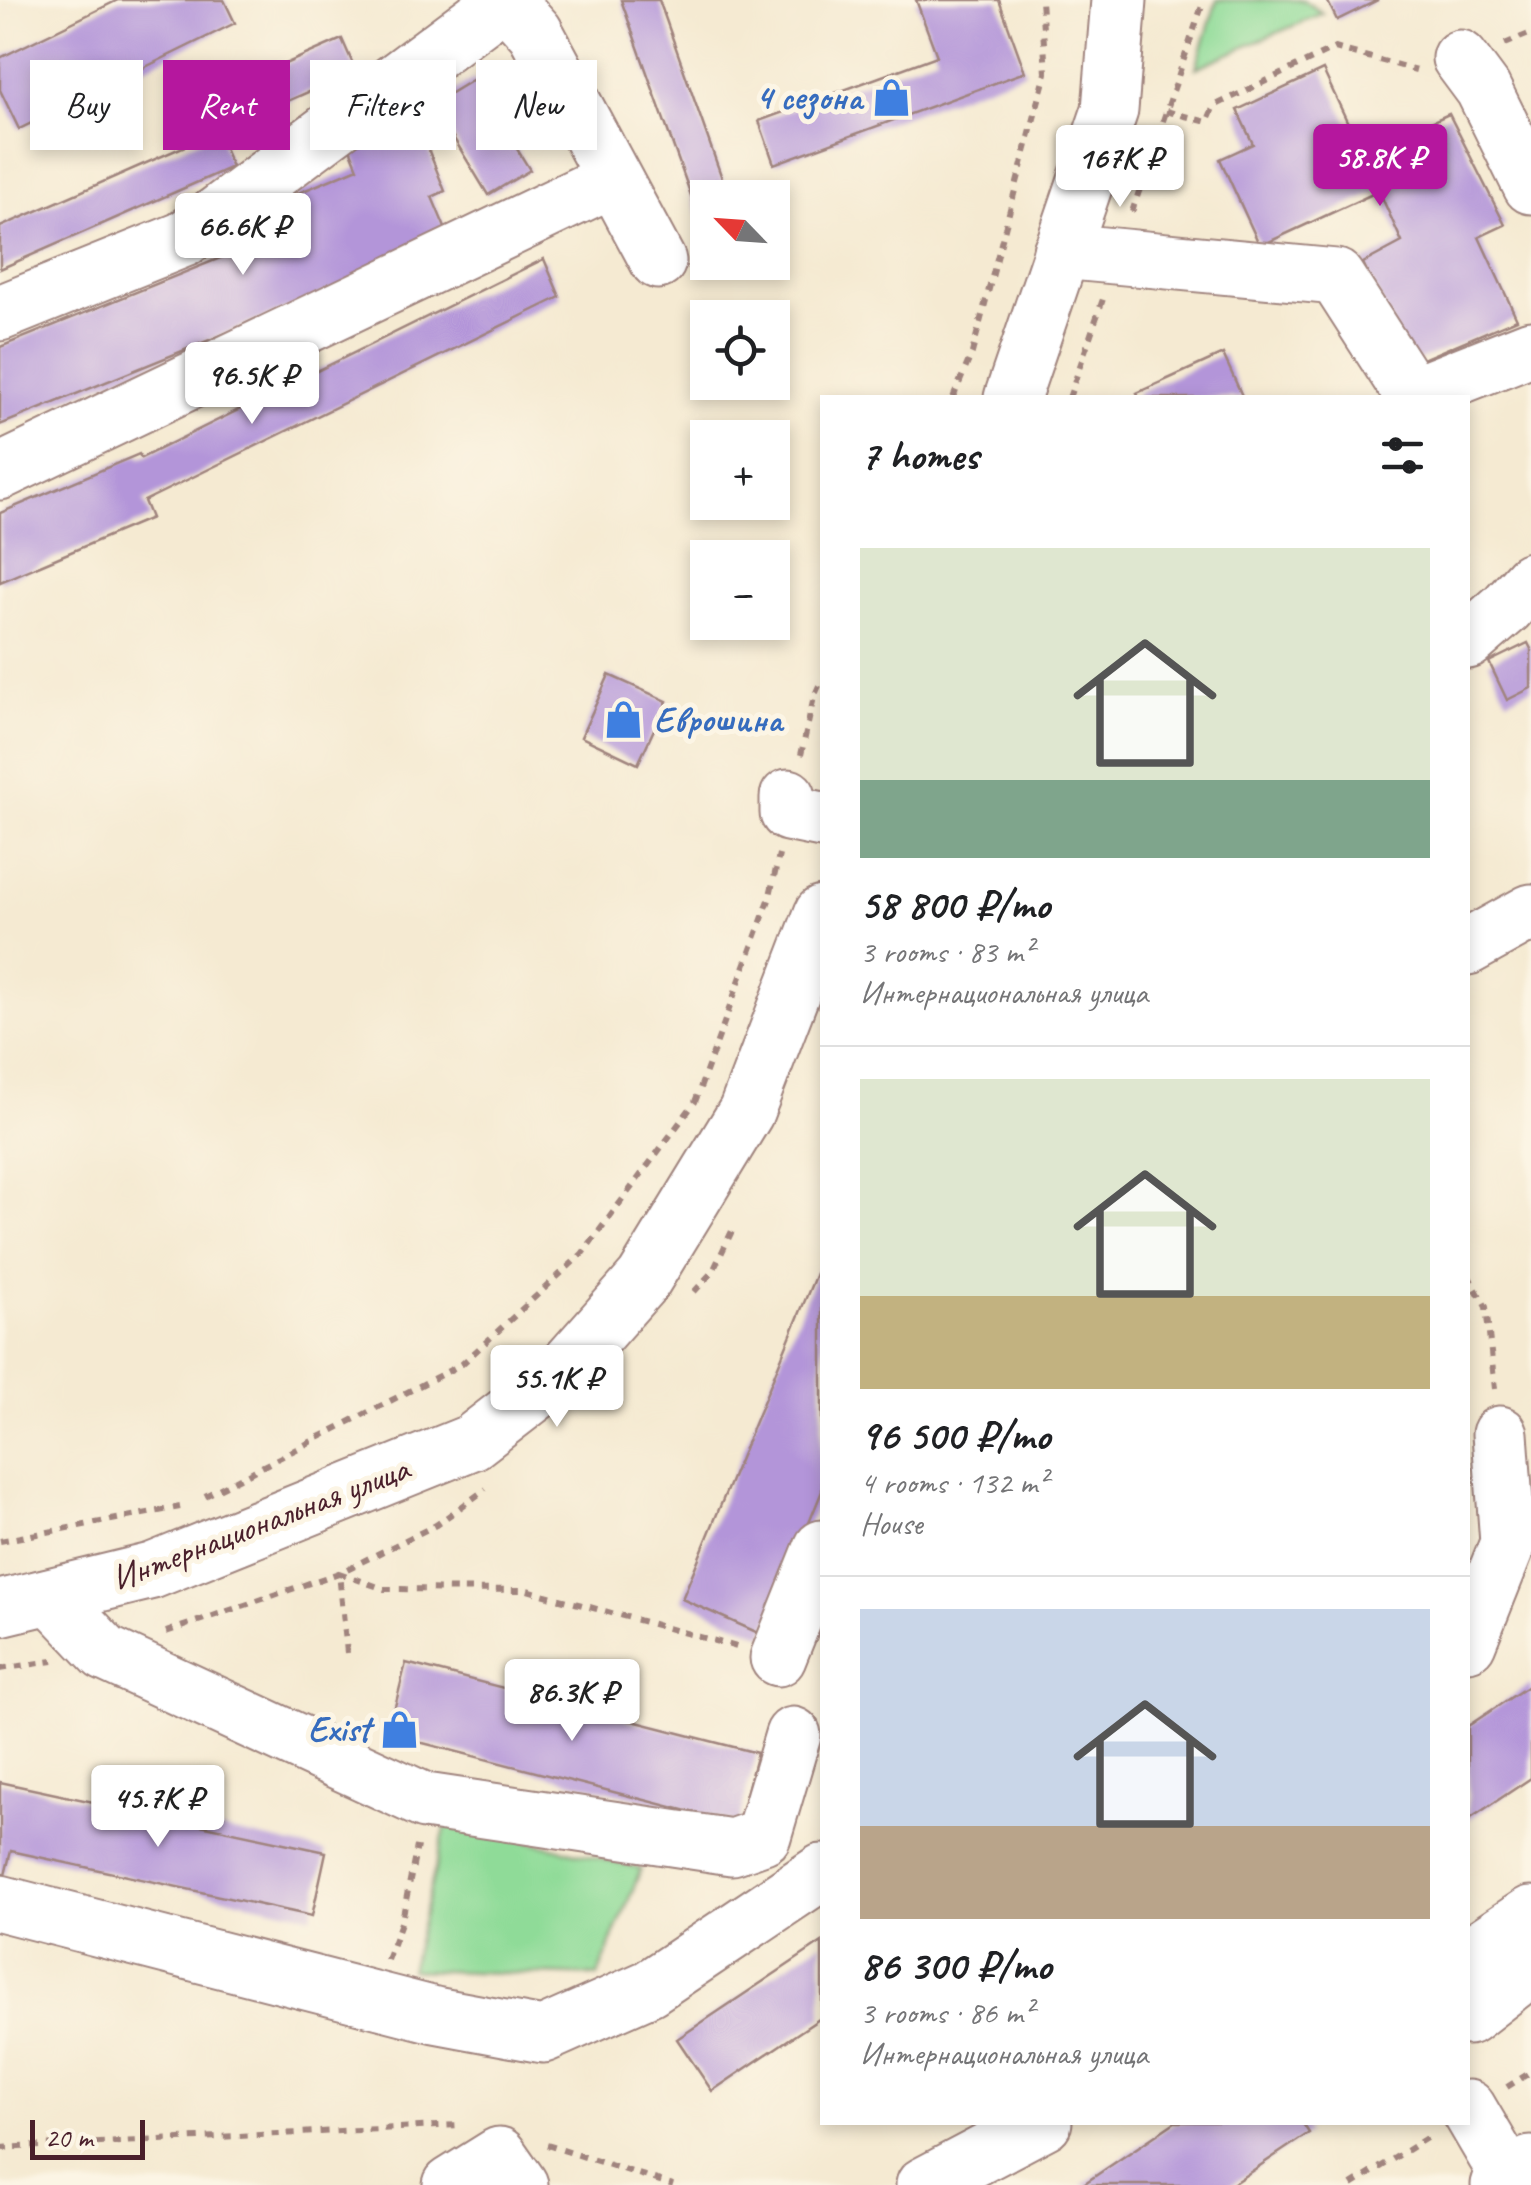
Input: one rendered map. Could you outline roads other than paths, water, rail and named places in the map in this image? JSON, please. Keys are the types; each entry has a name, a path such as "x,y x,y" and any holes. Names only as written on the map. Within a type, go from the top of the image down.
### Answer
{"main road":[{"path":"0,313 184,239 505,0 536,32 658,261"},
{"path":"1013,395 1110,110 1119,0"},
{"path":"1460,58 1482,89 1531,186"},
{"path":"0,472 613,179"},
{"path":"1062,251 1336,277 1412,395 1531,348"},
{"path":"1470,639 1531,580"},
{"path":"1470,946 1531,912"},
{"name":"Интернациональная улица","path":"26,1602 152,1572 472,1442 559,1375 644,1279 746,1112 820,919"},
{"path":"1470,1638 1508,1543 1500,1435"},
{"path":"778,1658 820,1553"},
{"path":"26,1602 105,1653 426,1801 732,1847 763,1836 793,1735"},
{"path":"0,1903 436,2015 543,2035 649,1988 820,1873"},
{"path":"1470,1955 1531,1914"},
{"path":"1470,2015 1531,1968"},
{"path":"924,2185 1038,2125"},
{"path":"1457,2125 1513,2176"},
{"path":"450,2185 499,2155 526,2163"}],"place":[{"name":"4 сезона","path":"892,97"},
{"name":"Еврошина","path":"624,719"},
{"name":"Exist","path":"400,1729"}]}
